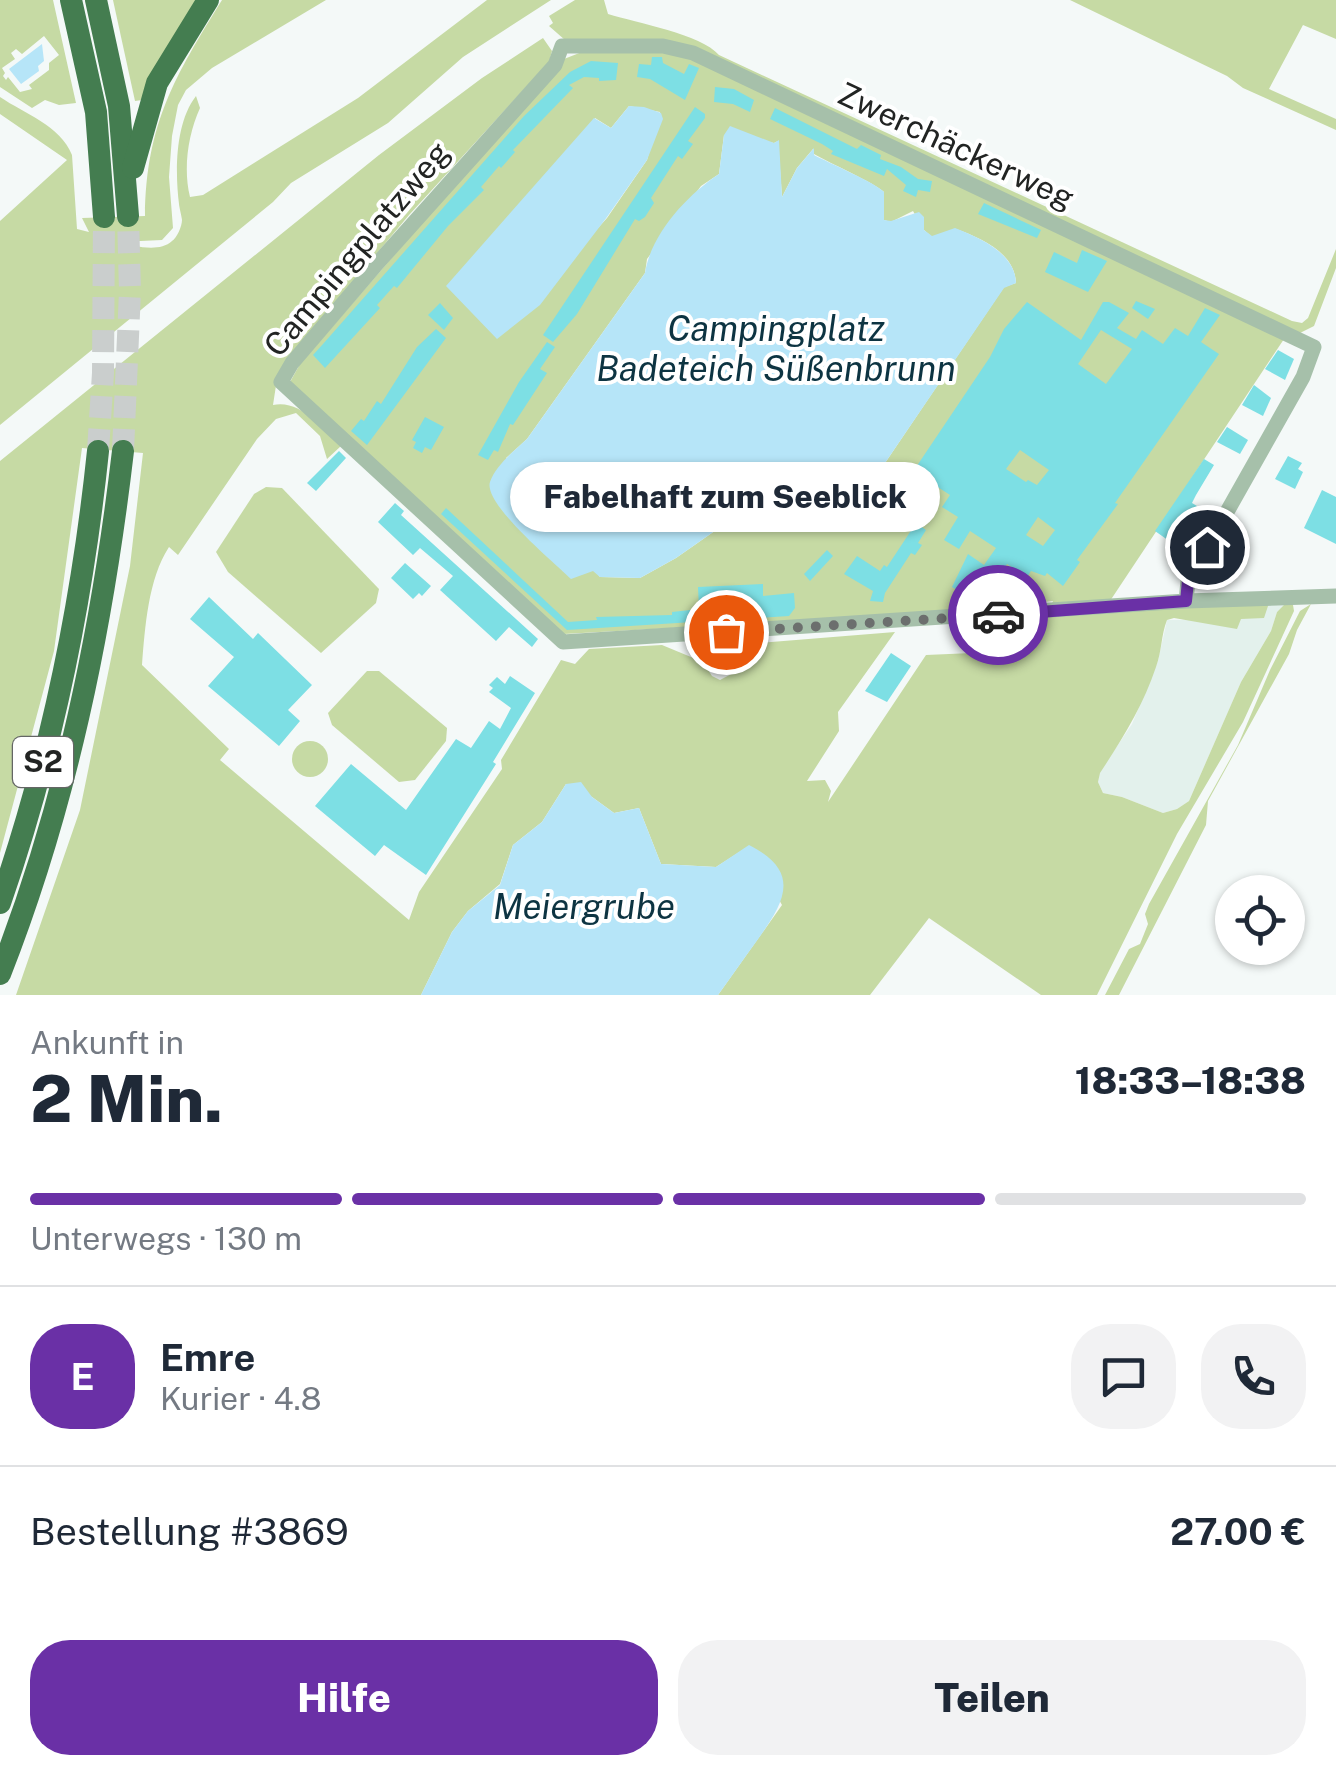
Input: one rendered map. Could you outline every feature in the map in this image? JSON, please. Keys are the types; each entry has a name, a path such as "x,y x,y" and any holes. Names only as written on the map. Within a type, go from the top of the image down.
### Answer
{"highway":[{"path":"71,0 120,210"},
{"path":"96,0 116,87 120,210"},
{"path":"120,210 152,96 163,71 208,0"},
{"name":"S2","path":"0,903 23,838 76,619 98,451"},
{"name":"S2","path":"0,974 46,842 75,738 98,630 123,451"}],"street":[{"name":"Zwerchäckerweg","path":"562,46 663,46 693,53 1314,347 1304,376 1188,581 1186,601"},
{"name":"Campingplatzweg","path":"562,46 555,65 363,280 292,363 281,382 563,642 1186,601 1336,596"}],"shaded area":[{"path":"1269,603 1288,604 1277,612 1271,631 1241,682 1189,801 1163,813 1103,793 1099,773 1132,724 1158,661 1167,620 1241,619"}],"green space":[{"path":"0,0 53,0 76,103 59,105 45,100 32,108 0,87","holes":["44,36 59,55 49,63 49,70 29,85 32,89 20,92 3,76 2,68 15,59 11,53 16,49 22,54"]},
{"path":"113,0 202,0 142,100 135,101"},
{"path":"222,0 326,0 212,68 186,90 178,105 172,136 169,177 173,228 162,240 119,242 160,247 177,235 182,220 178,148 184,120 196,96 200,108 187,163 190,197 203,195 358,98 487,0 551,0 463,57 388,123 291,183 273,202 0,425 0,221 67,160 0,114 0,97 51,128 72,155 77,229 89,232 82,218 145,216 157,127 177,77"},
{"path":"575,0 604,0 608,14 698,41 719,55 1292,321 1302,323 1308,318 1336,249 1336,268 1314,326 1300,333 699,49 565,40 549,26 553,23 549,16"},
{"path":"1070,0 1336,0 1336,39 1303,25 1269,89 1336,119 1336,130 1243,88 1227,76"},
{"path":"543,38 552,51 549,62 409,215 310,333 277,379 273,405 293,406 302,411 341,446 327,459 320,436 296,413 276,419 257,439 178,555 169,547 162,560 149,604 142,665 229,749 220,760 409,920 419,892 502,769 501,760 561,660 575,664 589,649 662,645 703,662 712,676 720,680 739,670 759,643 895,632 838,712 839,731 807,781 825,780 831,791 828,802 926,655 1020,651 1040,616 1269,603 1264,618 1241,619 1237,629 1167,620 1145,695 1098,782 1103,793 1163,813 1189,801 1241,682 1271,631 1277,612 1284,605 1293,605 1294,611 1243,722 1177,834 1097,995 1041,995 929,918 870,995 718,995 782,905 749,846 716,867 661,864 639,808 614,813 566,784 542,822 513,845 500,884 468,911 452,932 421,995 16,995 80,810 130,566 143,453 82,448 54,651 0,853 0,461 379,155"},
{"path":"587,50 667,52 694,59 1284,339 1110,601 1051,606 1053,601 956,612 564,634 290,382 300,364 564,59","holes":["629,106 660,112 647,160 607,218 581,247 595,118 611,128","724,135 778,141 782,197 797,168 813,149 814,154 884,192 884,220 891,222 913,211 932,237 956,229 976,237 1010,263 1016,283 1004,287 885,463 834,493 823,513 729,521 640,578 600,577 506,458 527,439 645,273 647,259 701,186 719,174"]},
{"path":"266,487 282,488 379,589 376,603 321,653 228,572 216,552 254,494"},
{"path":"1311,604 1289,654 1208,801 1206,825 1119,995 1105,995 1129,949 1140,944 1148,924 1145,914 1149,904 1238,745 1300,611"},
{"path":"367,671 379,671 447,728 446,741 415,780 399,782 332,725 328,713"},
{"path":"310,741 323,746 328,759 323,772 310,777 297,772 292,759 297,746"}],"water":[{"path":"42,44 44,61 38,66 39,71 21,84 9,69"},
{"path":"629,106 661,113 663,119 647,160 540,305 497,339 446,286 594,118 611,128"},
{"name":"Campingplatz Badeteich Süßenbrunn","path":"730,126 774,143 779,140 782,197 797,168 814,148 814,155 884,192 884,220 919,212 924,217 924,230 932,236 955,228 975,237 1003,255 1016,283 1004,288 885,463 834,493 823,513 810,523 791,515 729,521 640,578 600,577 593,571 571,579 508,518 491,492 490,482 501,464 527,439 645,273 655,244 672,217 719,174 724,135"},
{"name":"Meiergrube","path":"581,782 592,797 614,813 639,808 661,864 716,867 749,845 777,867 783,878 780,902 718,995 421,995 452,932 468,911 500,885 513,845 542,822 566,784"}],"building":[{"path":"652,57 662,57 663,63 684,74 689,64 699,68 685,100 650,79 637,77 639,64 651,65"},
{"path":"591,61 618,63 616,80 584,77 569,85 573,88 513,150 481,187 484,190 448,226 397,288 394,286 377,305 380,308 325,368 313,355 524,116 570,72"},
{"path":"715,87 734,89 754,100 750,112 733,104 714,102"},
{"path":"695,107 705,118 688,141 693,144 682,159 678,156 651,198 654,203 645,217 635,219 577,314 553,342 543,335"},
{"path":"775,108 857,149 861,145 918,179 932,181 930,192 918,190 916,197 903,191 906,185 887,169 884,176 831,154 833,151 822,144 770,119"},
{"path":"984,203 1041,230 1037,238 978,214"},
{"path":"1082,250 1107,261 1088,292 1045,272 1054,252 1077,263"},
{"path":"1136,301 1155,309 1148,319 1132,308"},
{"path":"1027,302 1081,340 1103,302 1129,313 1117,328 1136,339 1142,330 1163,344 1175,328 1188,336 1205,308 1220,315 1201,342 1219,354 1115,503 1118,504 1063,586 1047,573 1045,576 1031,571 1027,577 1007,564 991,589 973,583 962,593 952,587 968,554 984,565 996,548 970,531 959,549 944,540 958,517 942,507 950,495 930,482 913,508 896,497 990,357 1004,329","holes":["1101,330 1132,349 1106,384 1078,364","1020,450 1049,470 1037,485 1006,469","1038,517 1055,530 1043,546 1026,535"]},
{"path":"440,303 453,318 444,330 428,315"},
{"path":"436,329 446,338 367,445 351,431 361,419 364,421 377,401 381,404 417,347"},
{"path":"547,342 555,347 540,369 547,373 513,425 510,424 498,452 494,450 488,460 478,455 519,382"},
{"path":"1278,350 1294,359 1285,380 1265,369"},
{"path":"1254,385 1271,398 1263,416 1242,405"},
{"path":"425,417 444,427 431,450 425,447 422,453 413,448 416,442 412,440"},
{"path":"1227,427 1248,440 1240,454 1217,442"},
{"path":"339,451 346,458 316,491 307,483"},
{"path":"1288,456 1302,463 1298,469 1303,472 1295,489 1275,479"},
{"path":"1204,459 1214,465 1192,503 1197,506 1188,520 1204,530 1197,542 1179,532 1172,543 1155,531"},
{"path":"1322,490 1336,497 1336,544 1304,528"},
{"path":"395,503 404,511 401,515 538,639 532,647 509,627 496,641 440,590 453,576 420,548 413,555 378,522"},
{"path":"446,508 568,622 597,620 596,617 672,615 699,609 698,587 763,584 763,596 794,593 795,608 789,616 567,630 441,514"},
{"path":"916,523 926,530 918,543 922,545 915,555 911,553 883,602 870,601 873,591 844,574 857,556 880,571 884,565 887,567"},
{"path":"827,550 833,556 810,581 804,574"},
{"path":"405,563 431,586 422,596 419,593 413,599 391,578"},
{"path":"209,597 253,639 258,633 312,685 288,710 300,721 279,746 208,686 234,657 190,619"},
{"path":"891,653 911,666 887,702 865,691"},
{"path":"510,676 535,693 493,762 496,764 426,875 384,845 375,856 315,806 351,764 406,810 456,739 471,748 489,721 500,729 511,708 489,692 493,688 489,685 497,677 505,684"}],"tunnel":[{"path":"123,451 130,291 128,216"},
{"path":"98,451 104,217"}],"way so far":[{"path":"726,632 998,615"}],"place":[{"name":"Fabelhaft zum Seeblick","path":"726,632"}],"route":[{"path":"998,615 1186,601 1188,581 1207,547"}]}
